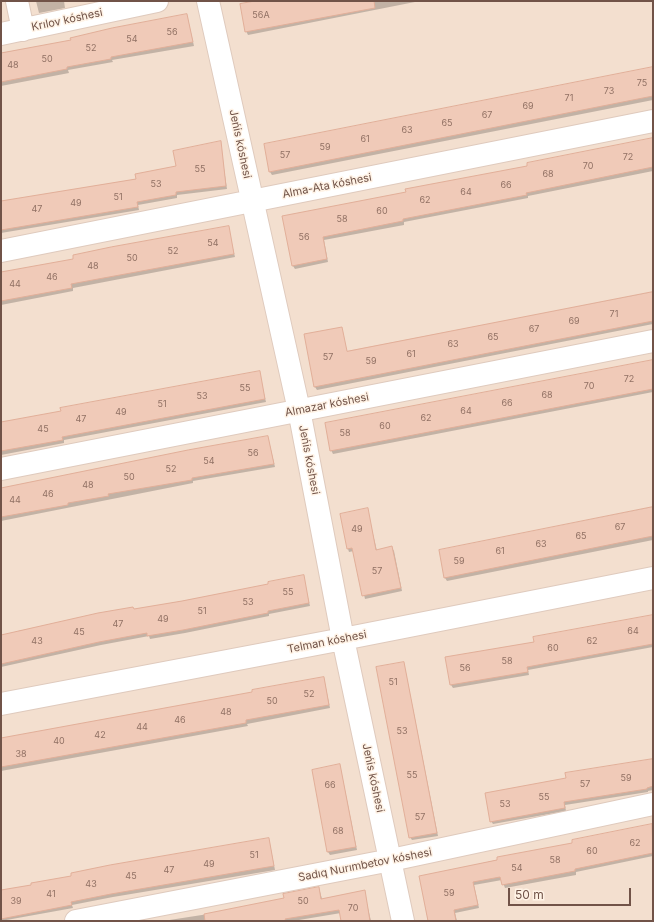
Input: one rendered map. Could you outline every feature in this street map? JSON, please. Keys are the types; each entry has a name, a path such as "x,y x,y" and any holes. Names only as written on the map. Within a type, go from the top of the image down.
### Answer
{"street":[{"path":"17,1 23,30"},
{"name":"Krılov kóshesi","path":"1,34 157,1"},
{"name":"Jeńis kóshesi","path":"208,1 299,410 343,640 403,921"},
{"name":"Alma-Ata kóshesi","path":"1,251 653,121"},
{"name":"Almazar kóshesi","path":"1,469 653,341"},
{"name":"Telman kóshesi","path":"1,704 343,640 653,578"},
{"name":"Sadıq Nurımbetov kóshesi","path":"76,921 391,860 653,804"}],"shaded area":[{"path":"1,1 653,1 653,921 1,921"}],"building":[{"path":"255,1 374,1 375,8 245,32 240,4"},
{"path":"187,14 193,42 111,57 111,59 67,67 67,69 1,82 1,53 71,40 70,38 112,28"},
{"path":"653,67 653,96 269,172 264,144"},
{"path":"653,138 653,167 526,193 527,195 403,219 403,221 323,237 327,259 292,266 282,216 406,192 405,189 527,166 527,163"},
{"path":"221,141 226,186 176,192 176,195 137,202 138,207 1,230 1,201 136,179 135,174 176,166 173,151"},
{"path":"229,226 234,254 71,284 72,288 1,301 1,272 73,259 73,255 111,247"},
{"path":"653,292 653,321 314,387 304,334 342,327 347,351"},
{"path":"653,360 653,389 330,451 325,423"},
{"path":"260,371 265,399 62,437 63,440 1,451 1,422 61,411 60,408"},
{"path":"268,436 274,464 108,494 109,496 68,503 68,505 1,517 1,488 188,450"},
{"path":"653,507 653,536 444,578 439,550"},
{"path":"368,508 376,550 392,546 401,588 362,596 352,548 347,549 340,514"},
{"path":"304,575 309,603 183,630 147,636 147,633 99,642 1,664 1,635 98,613 182,601 268,584 268,582"},
{"path":"653,615 653,644 527,667 528,672 450,685 445,657 534,642 533,637"},
{"path":"404,662 437,833 409,838 376,667"},
{"path":"324,677 329,705 246,720 246,723 1,767 1,738 252,692 252,690"},
{"path":"653,759 653,786 647,789 564,802 565,808 490,822 485,793 566,778 565,773"},
{"path":"340,764 356,847 327,852 312,770"},
{"path":"652,824 653,853 575,869 575,871 502,885 500,877 473,882 478,905 454,910 456,921 428,921 419,876 497,860 497,857 572,843 572,840"},
{"path":"269,838 274,866 111,894 71,902 72,905 1,919 1,890 71,876 71,873 110,865"},
{"path":"319,887 321,899 365,890 370,921 341,921 339,910 285,919 286,921 205,921 204,914 284,898 283,894"}]}
